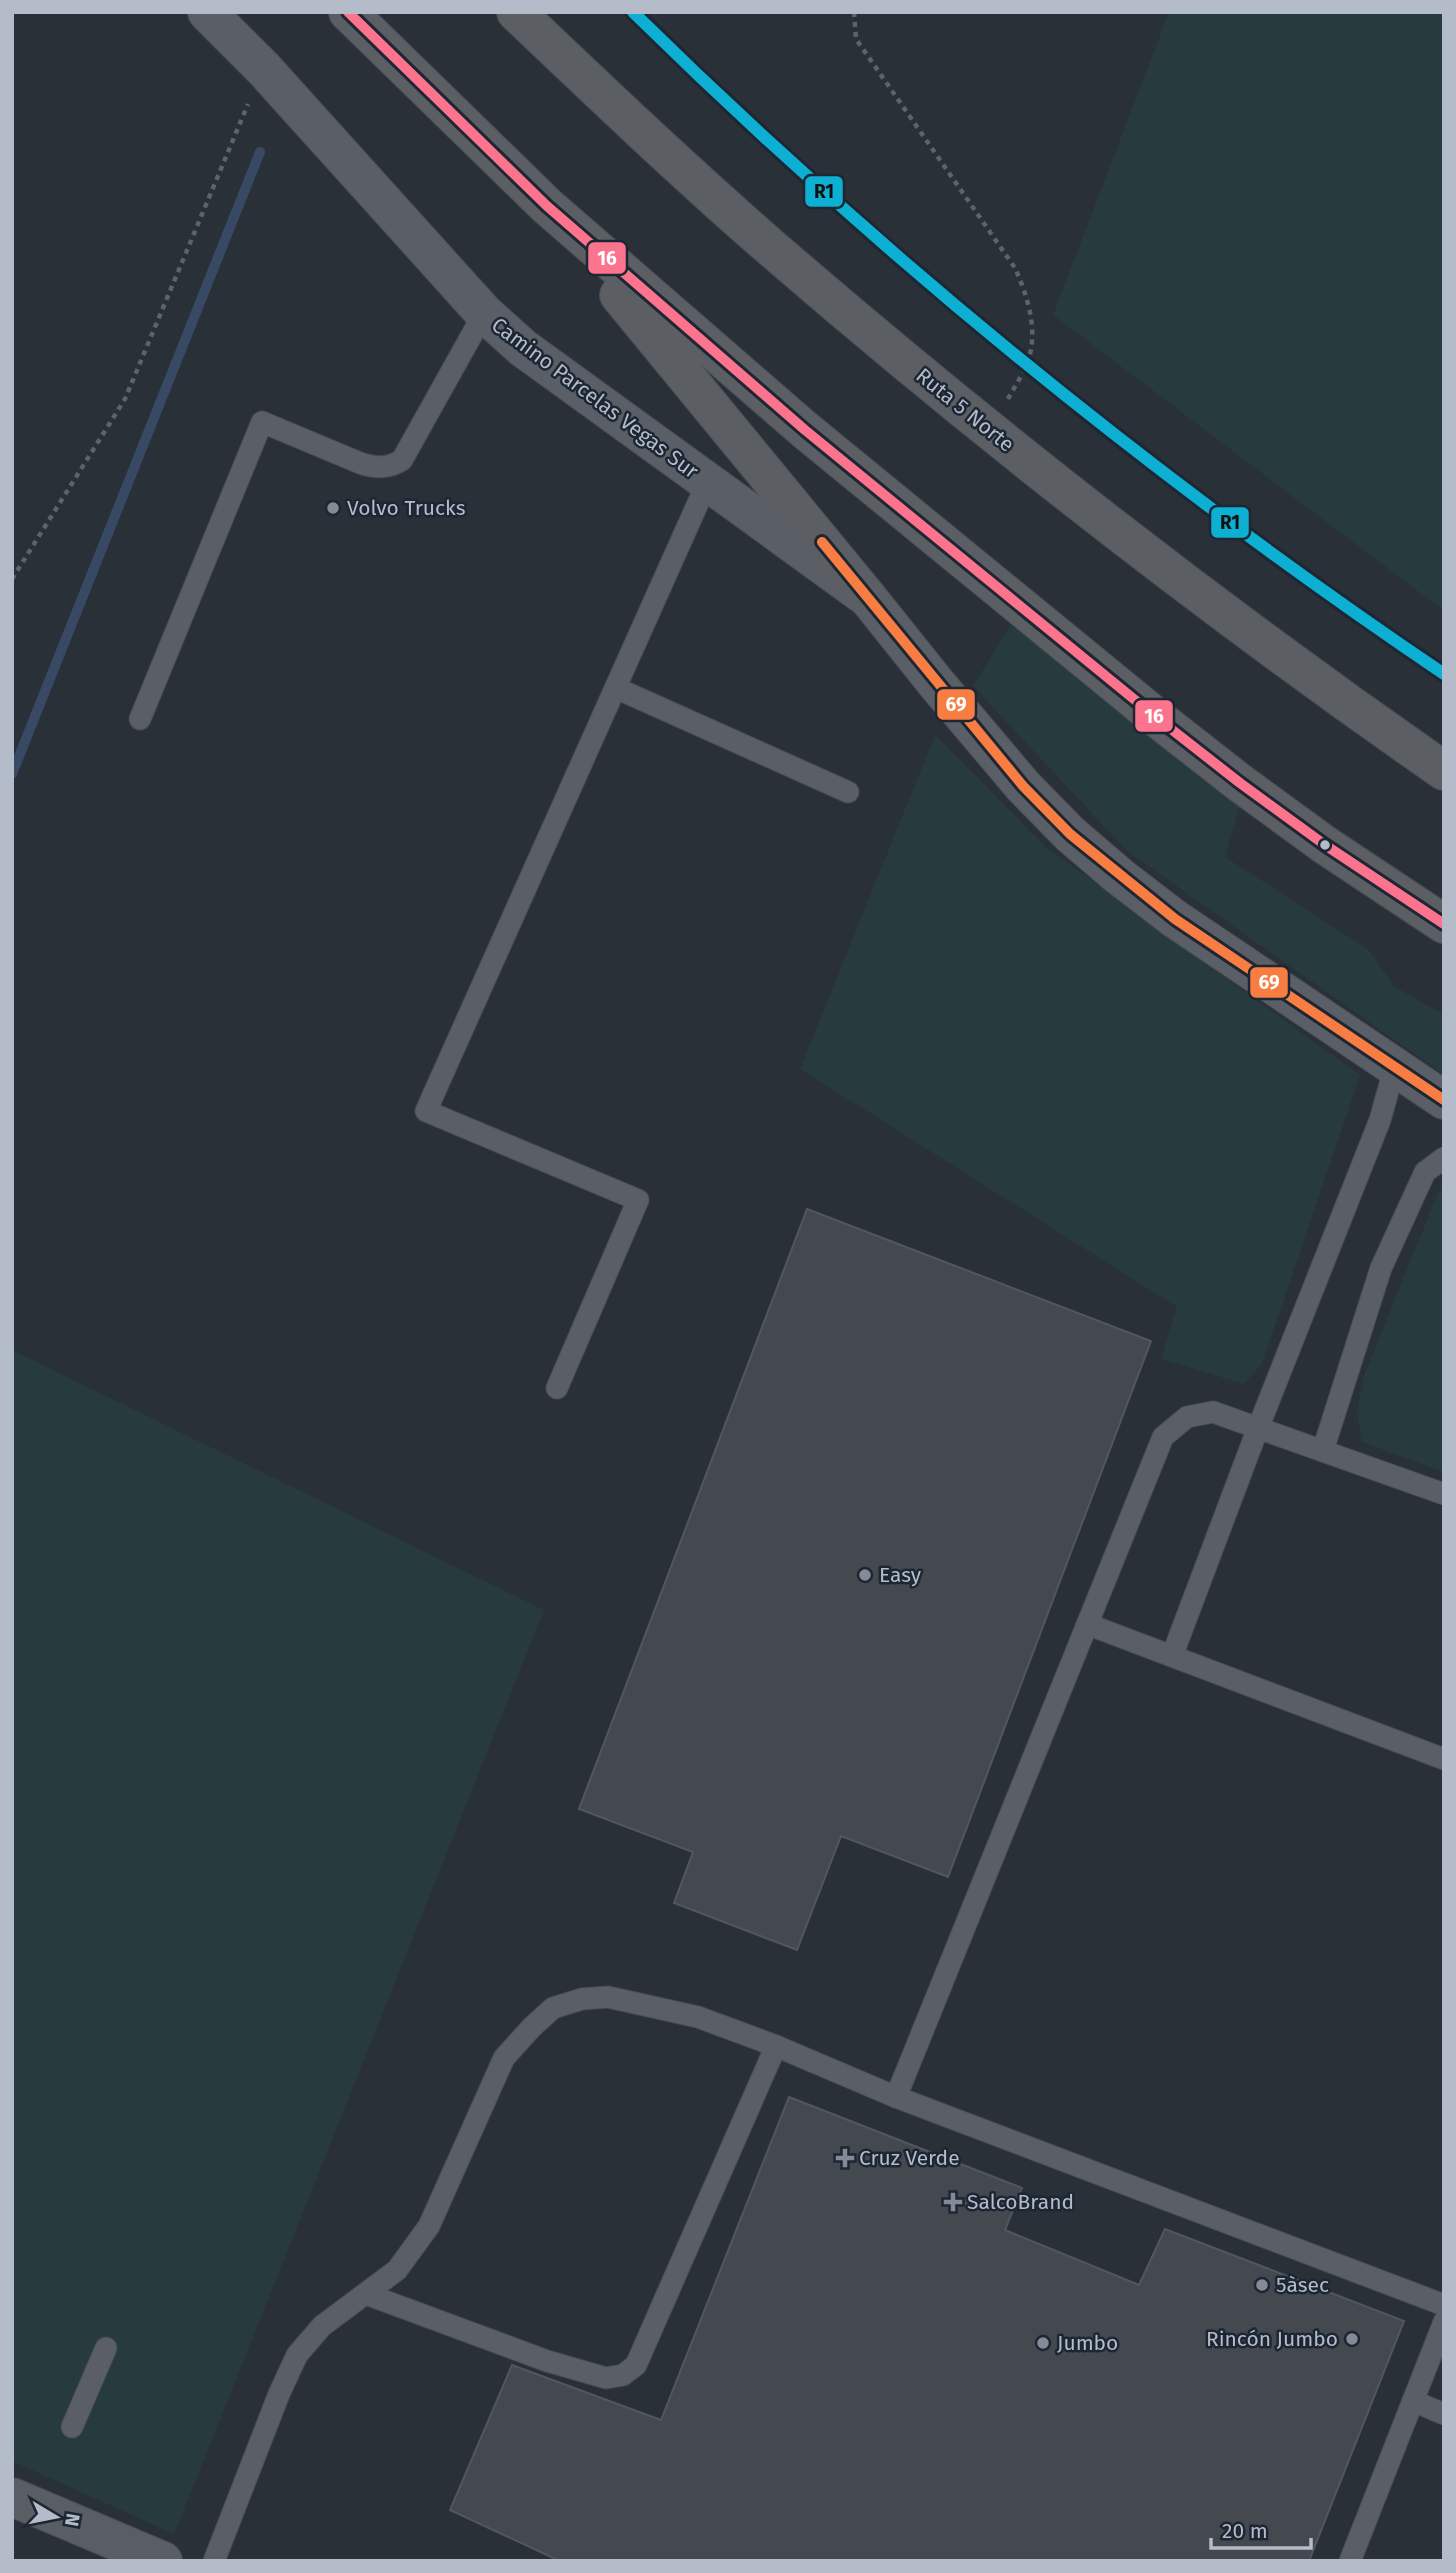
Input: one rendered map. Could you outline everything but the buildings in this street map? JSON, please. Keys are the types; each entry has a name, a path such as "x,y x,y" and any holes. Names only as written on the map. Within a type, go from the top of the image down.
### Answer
{"highway":[{"path":"348,12 547,206 785,414 1157,718 1325,845 1444,924"},
{"name":"Ruta 5 Norte","path":"516,12 768,245 931,383 1282,657 1444,771"},
{"path":"547,206 868,598"}],"main road":[{"path":"12,2497 163,2561"}],"street":[{"name":"Camino Parcelas Vegas Sur","path":"207,12 263,68 484,313 523,348 868,598 1023,786 1070,834 1175,919 1444,1100"}],"lane":[{"path":"140,719 262,422 360,463 373,467 395,464 402,460 484,313"},
{"path":"557,1388 638,1200 426,1111 707,483"},
{"path":"616,688 848,792"},
{"path":"1172,1656 1258,1428 1380,1120 1395,1066"},
{"path":"1323,1450 1381,1268 1425,1172 1444,1158"},
{"path":"896,2097 1163,1437 1187,1417 1213,1412 1444,1494"},
{"path":"1087,1624 1444,1759"},
{"path":"214,2561 279,2394 297,2355 322,2326 397,2270 429,2226 504,2058 532,2026 553,2008 582,1999 608,1997 698,2017 776,2046 896,2097 1444,2305"},
{"path":"366,2294 547,2361 606,2378 623,2375 636,2365 776,2046"},
{"path":"1350,2561 1444,2322"},
{"path":"72,2427 106,2348"},
{"path":"1413,2401 1444,2414"}],"path":[{"path":"854,12 856,39 1015,268 1029,298 1032,343 1027,365 1005,405"},
{"path":"12,579 125,399 263,68"}],"green space":[{"path":"1169,12 1444,12 1444,611 1053,315"},
{"path":"1011,624 1240,805 1225,857 1369,950 1394,986 1444,1015 1444,1075 1127,851 973,686"},
{"path":"935,735 1046,847 1360,1075 1262,1364 1244,1384 1161,1359 1177,1307 800,1069"},
{"path":"1444,1186 1444,1472 1362,1442 1357,1412 1363,1379 1437,1195"},
{"path":"12,1350 544,1610 174,2534 12,2461"}],"waterway":[{"path":"12,774 260,152"}],"transit line":[{"name":"16","path":"348,12 547,206 805,430 1240,783 1325,845 1444,924"},
{"name":"R1","path":"633,12 727,103 824,191 1023,361 1230,522 1444,674"},
{"name":"69","path":"822,542 1023,786 1070,834 1175,919 1444,1100"}],"place":[{"name":"Volvo Trucks","path":"333,508"},
{"name":"Easy","path":"865,1575"},
{"name":"Cruz Verde","path":"845,2158"},
{"name":"SalcoBrand","path":"953,2202"},
{"name":"5àsec","path":"1262,2285"},
{"name":"Rincón Jumbo","path":"1352,2339"},
{"name":"Jumbo","path":"1043,2343"}]}
